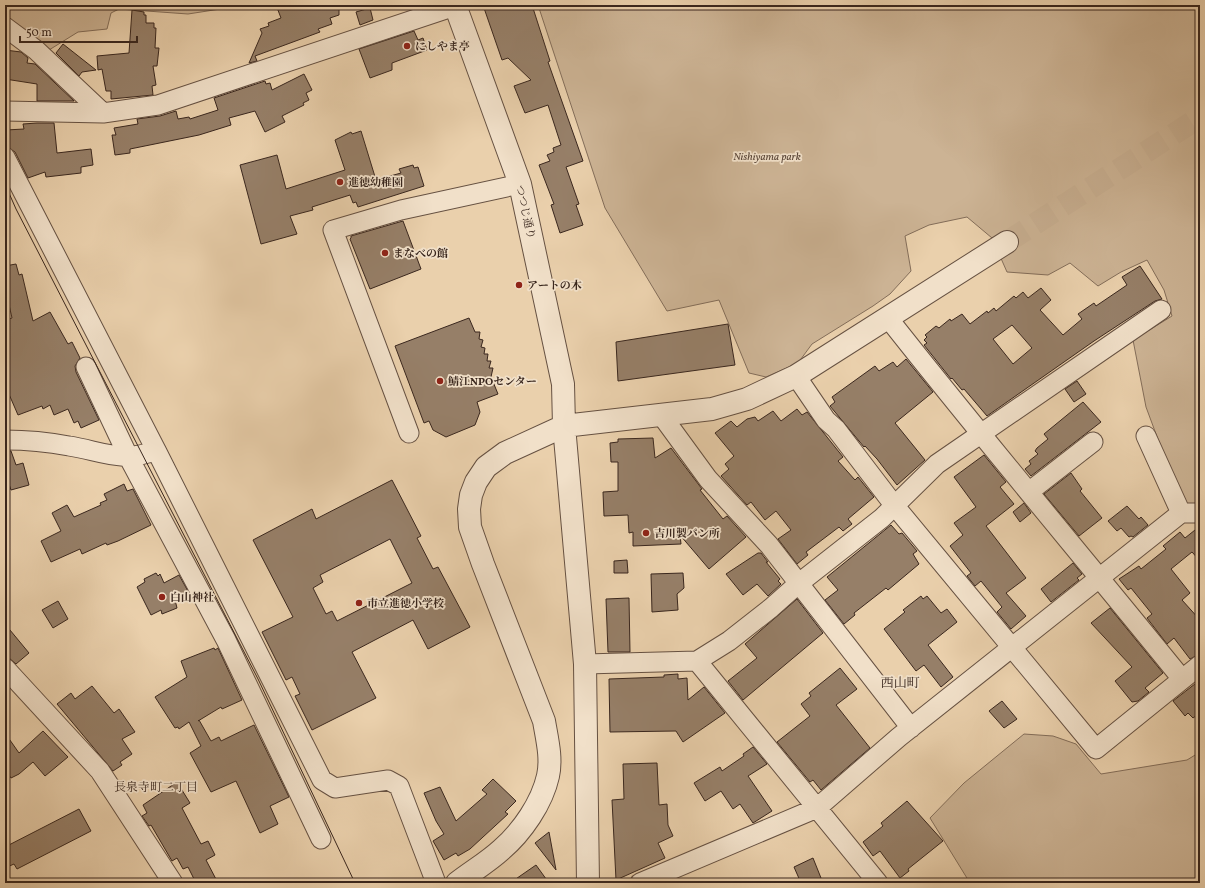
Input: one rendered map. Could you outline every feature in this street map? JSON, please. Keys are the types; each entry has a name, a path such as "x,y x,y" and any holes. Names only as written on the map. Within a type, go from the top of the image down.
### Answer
{"street":[{"path":"5,111 103,113 158,104 455,5"},
{"name":"つつじ通り","path":"455,5 520,184 563,384 564,426 585,664 588,883"},
{"path":"5,27 36,50 103,113"},
{"path":"5,157 156,450 322,780 335,788 388,780 399,786 436,883"},
{"path":"409,433 332,230 401,210 520,184"},
{"path":"457,883 501,850 519,830 538,804 548,775 549,746 544,721 470,527 468,509 471,495 476,482 486,467 505,453 564,426 662,416 712,409 747,399 796,376 1006,242"},
{"path":"585,664 697,661 729,641 882,518 894,504 937,464 1161,310"},
{"path":"888,318 980,435 1030,491 1182,679"},
{"path":"86,366 129,458 226,640 321,839"},
{"path":"796,376 826,420 836,429 894,504 1096,749 1200,665"},
{"path":"662,416 708,479 769,545 911,728"},
{"path":"1146,436 1181,512"},
{"path":"5,440 69,445 129,458 143,456 156,450"},
{"path":"1030,491 1093,442"},
{"path":"640,883 817,808 899,737 1181,512 1200,513"},
{"path":"697,661 878,883"},
{"path":"5,668 100,771 173,883"}],"green space":[{"path":"5,5 246,5 188,14 119,9 111,13 107,29 78,32 49,50 5,17"},
{"name":"Nishiyama park","path":"538,5 1200,5 1200,506 1183,507 1146,407 1133,340 1172,316 1164,290 1147,260 1121,272 1098,286 1070,263 1048,275 1007,272 992,238 967,217 929,225 905,236 911,271 890,294 812,344 798,363 766,377 749,373 719,300 667,311 605,208"},
{"path":"1024,734 1053,736 1076,744 1101,774 1187,760 1200,752 1200,883 970,883 930,818 964,783"}],"building":[{"path":"276,5 339,5 339,15 330,18 332,24 318,29 320,32 255,56 257,61 249,63 262,33 260,29 269,26 268,23 281,18"},
{"path":"491,5 532,5 550,61 548,62 583,161 566,167 579,204 576,205 583,225 560,233 551,205 554,204 539,165 550,161 547,155 554,152 553,148 561,145 548,105 525,113 514,86 531,80 508,58 502,60 484,8"},
{"path":"370,8 373,20 360,25 356,12"},
{"path":"132,10 144,12 144,15 146,15 146,23 154,23 154,28 156,28 155,48 159,48 157,66 153,66 156,85 152,86 153,95 111,99 111,91 106,91 102,69 98,70 97,56 129,53"},
{"path":"414,31 418,40 423,38 427,50 392,63 392,70 370,78 359,49"},
{"path":"63,44 96,70 82,72 79,76 56,53"},
{"path":"5,50 21,52 28,58 27,63 35,64 74,101 37,101 37,84 5,79"},
{"path":"304,74 312,90 306,93 309,100 303,103 304,105 282,116 285,122 265,132 255,111 229,118 231,125 199,135 130,149 130,153 115,155 112,135 116,135 114,128 138,124 137,119 160,116 176,111 178,119 189,117 190,119 218,110 214,98 265,81 266,84 270,83 272,90"},
{"path":"54,123 57,153 91,149 93,165 81,167 81,173 46,177 45,172 28,178 15,152 7,147 6,130 24,129 23,124"},
{"path":"361,131 376,180 401,173 399,169 413,165 414,168 418,167 424,186 358,207 356,202 353,203 350,195 312,207 313,210 290,216 297,234 261,244 240,165 277,155 286,189 345,170 335,140 351,132 352,134"},
{"path":"403,221 421,269 370,289 350,239 351,236"},
{"path":"16,264 19,275 22,274 33,321 50,312 68,344 72,342 80,358 75,366 76,372 99,420 81,428 78,421 74,423 68,409 54,415 50,405 43,409 42,406 18,415 5,385 5,320 12,318 5,287 5,266"},
{"path":"1140,266 1162,299 1155,301 1094,341 987,416 964,389 962,390 952,378 951,379 924,345 927,343 924,340 927,337 925,335 936,326 939,328 950,319 951,321 962,314 970,324 987,311 988,313 994,308 996,311 1014,296 1016,298 1023,292 1028,298 1041,288 1051,300 1040,310 1063,335 1082,319 1078,314 1094,303 1096,306 1127,285 1122,277","holes":["1012,325 1032,348 1013,364 993,339"]},
{"path":"469,318 475,332 480,332 479,339 483,340 481,347 485,348 484,354 488,354 487,361 491,361 489,368 493,368 491,377 498,394 477,402 480,412 475,425 446,437 433,430 429,421 424,423 395,346"},
{"path":"728,324 735,365 618,381 616,342"},
{"path":"906,359 933,392 895,423 925,460 897,485 877,459 865,446 864,447 830,406 835,402 832,397 875,366 879,371 893,362 897,367"},
{"path":"1077,381 1086,394 1074,402 1065,389"},
{"path":"1083,402 1101,422 1031,476 1025,469 1031,464 1029,461 1038,454 1035,451 1037,448 1048,439 1044,434"},
{"path":"797,409 802,415 807,412 843,457 838,461 855,480 858,477 874,497 848,519 852,524 843,531 839,527 806,552 808,555 797,564 778,539 791,530 776,511 765,520 751,502 747,505 721,476 729,469 725,464 734,456 715,433 731,421 737,427 747,419 755,417 758,421 773,411 781,421"},
{"path":"653,438 655,458 671,448 702,489 700,490 723,519 727,516 746,537 709,569 680,535 681,544 633,546 633,532 629,533 628,515 604,516 603,492 618,491 618,462 611,462 610,443 618,442 618,439"},
{"path":"5,451 11,451 16,465 23,463 29,485 11,490 9,484 5,485"},
{"path":"984,455 1006,482 1000,487 1014,504 986,526 1026,578 1006,593 1026,616 1011,629 997,612 1002,607 981,581 975,586 967,576 971,573 950,546 963,535 954,523 976,507 954,477"},
{"path":"1071,473 1082,489 1080,491 1102,518 1079,536 1044,494"},
{"path":"392,480 421,536 417,538 433,569 438,567 470,627 428,649 413,620 352,652 376,698 312,730 295,696 300,694 292,677 286,680 262,632 293,617 253,540 312,509 316,519","holes":["390,539 412,583 337,621 332,611 326,614 313,588 323,582 320,575"]},
{"path":"124,484 127,491 133,489 151,525 118,541 107,545 106,543 82,554 80,549 51,562 41,541 61,531 52,513 67,505 74,517 101,505 100,503 107,500 104,494"},
{"path":"1024,503 1031,513 1020,522 1013,512"},
{"path":"1127,506 1139,519 1141,517 1148,525 1133,537 1129,537 1121,528 1117,531 1108,521"},
{"path":"891,525 899,534 902,533 917,551 913,554 919,564 888,590 886,588 854,613 855,615 844,624 825,600 838,590 827,577"},
{"path":"1200,526 1200,561 1192,552 1171,569 1190,593 1182,600 1200,620 1200,654 1190,659 1174,638 1167,644 1147,618 1152,614 1131,588 1128,590 1119,579 1139,566 1141,569 1166,549 1163,546 1180,532 1185,538"},
{"path":"758,553 761,553 768,562 766,562 780,579 778,581 781,584 768,596 757,584 743,595 726,574"},
{"path":"627,560 628,573 614,573 614,561"},
{"path":"1073,563 1082,574 1077,578 1079,580 1051,602 1041,589"},
{"name":"白山神社","path":"156,573 158,576 160,574 164,583 179,575 189,593 175,600 177,608 162,614 161,610 151,615 137,587 145,582 144,579"},
{"path":"683,573 684,588 677,594 678,610 652,612 651,574"},
{"path":"921,596 923,599 927,596 941,613 947,609 957,622 928,645 953,677 941,687 924,665 916,671 884,629 905,612 903,610"},
{"path":"629,598 630,652 608,652 606,599"},
{"path":"797,599 823,633 743,700 728,681 757,658 745,644"},
{"path":"58,601 68,619 53,628 42,610"},
{"path":"1110,608 1163,673 1145,688 1149,692 1138,701 1132,702 1115,681 1132,667 1091,623"},
{"path":"5,624 29,653 16,664 9,658 5,657"},
{"path":"214,648 215,650 218,648 242,700 222,709 221,707 199,720 211,741 219,737 221,741 254,725 289,797 270,806 278,824 260,833 236,781 211,792 190,753 201,746 189,722 179,729 178,727 175,728 155,697 187,677 181,661"},
{"path":"840,668 857,689 836,705 870,748 821,790 813,780 810,782 777,742 810,716 801,704 811,696 809,693"},
{"path":"678,674 678,679 687,678 688,700 704,687 725,713 683,742 676,731 610,732 609,679 664,677 664,675"},
{"path":"1200,680 1200,713 1193,718 1188,713 1185,716 1173,701"},
{"path":"92,686 114,713 119,709 135,732 122,739 132,754 120,762 122,765 113,771 57,704 71,693 75,699"},
{"path":"1002,701 1017,719 1004,728 989,711"},
{"path":"43,731 68,757 45,776 33,762 19,774 11,778 5,769 5,733 19,753"},
{"path":"753,747 767,764 748,776 772,811 753,823 740,804 733,809 721,791 705,801 694,783 720,767 722,771 744,756 743,754"},
{"path":"657,763 659,805 667,804 668,825 673,836 658,843 665,858 616,880 612,800 624,799 623,764"},
{"path":"493,779 516,801 505,812 508,814 470,849 458,856 456,853 444,860 433,841 444,834 436,821 424,793 440,787 456,821 487,794 482,790"},
{"path":"177,782 190,803 182,808 201,844 208,841 215,855 206,860 218,883 196,883 188,867 183,869 177,858 172,861 151,825 149,826 142,816 147,813 143,805"},
{"path":"907,801 943,841 908,869 909,871 900,878 880,851 873,856 863,842 883,826 881,823"},
{"path":"79,809 91,831 17,869 14,864 5,868 5,847"},
{"path":"549,832 556,870 535,843"},
{"path":"813,858 823,883 801,883 794,867"},
{"path":"536,865 549,883 510,883"}],"tunnel":[{"path":"1007,242 1200,117"}],"tram line":[{"path":"5,184 16,209 258,679 355,883"}],"place":[{"name":"にしやま亭","path":"407,46"},
{"name":"進徳幼稚園","path":"340,182"},
{"name":"まなべの館","path":"385,253"},
{"name":"アートの木","path":"519,285"},
{"name":"鯖江NPOセンター","path":"440,381"},
{"name":"吉川製パン所","path":"646,533"},
{"name":"白山神社","path":"162,597"},
{"name":"市立進徳小学校","path":"359,603"}],"district":[{"name":"西山町","path":"900,682"},
{"name":"長泉寺町二丁目","path":"156,787"}]}
